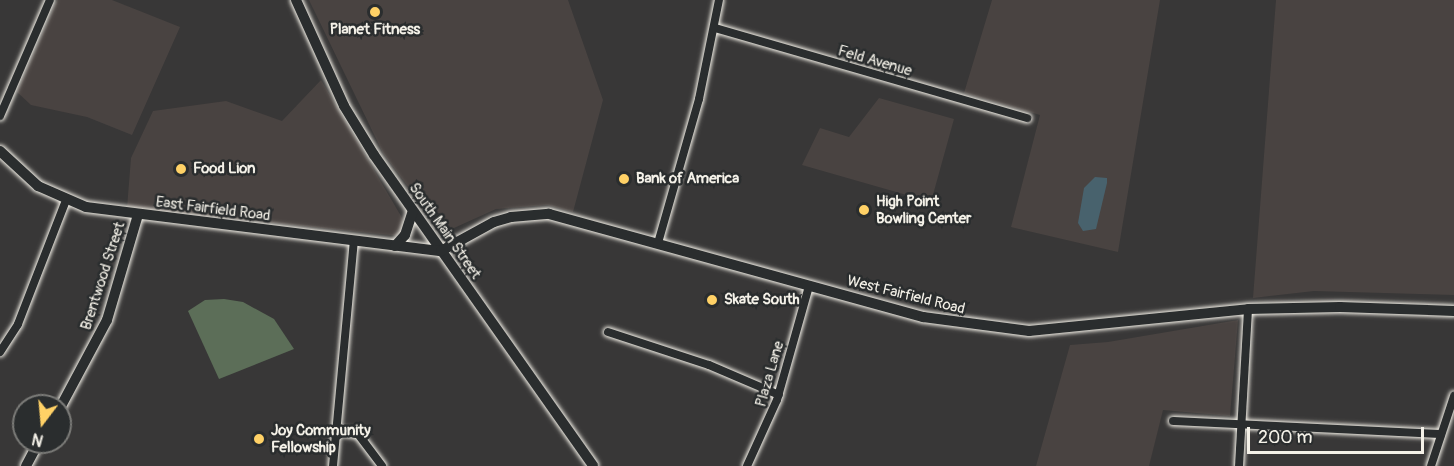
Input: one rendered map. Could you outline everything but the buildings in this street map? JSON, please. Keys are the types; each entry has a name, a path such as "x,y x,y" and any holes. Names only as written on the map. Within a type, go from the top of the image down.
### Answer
{"main road":[{"name":"South Main Street","path":"296,0 344,106 413,211 593,466"},
{"name":"East Fairfield Road","path":"0,151 38,186 66,200 138,215 441,251"},
{"path":"395,246 405,236 413,211"},
{"name":"West Fairfield Road","path":"441,251 494,222 530,214 561,217 953,324 1029,331 1248,309 1340,307 1454,311"},
{"name":"Brentwood Street","path":"67,394 107,320 138,215"}],"street":[{"path":"0,116 50,0"},
{"path":"658,243 715,28 719,0"},
{"name":"Feld Avenue","path":"715,28 1027,118"},
{"path":"0,352 18,324 66,200"},
{"path":"333,466 354,241"},
{"name":"Plaza Lane","path":"747,466 767,429 779,395 809,286"},
{"path":"1239,466 1248,309"},
{"path":"608,332 709,365 779,395"},
{"path":"1431,466 1454,396"},
{"path":"1173,421 1442,434"},
{"path":"336,432 358,434 382,466"}],"shaded area":[{"path":"57,0 112,0 180,27 132,135 87,117 31,105 17,92"},
{"path":"309,0 568,0 603,100 573,212 547,205 496,209 443,233 383,153"},
{"path":"992,0 1160,0 1118,252 1011,227 1040,115 964,93"},
{"path":"1276,0 1454,0 1454,295 1314,291 1253,298"},
{"path":"321,80 401,216 405,225 399,236 127,208 131,158 153,111 226,101 282,121"},
{"path":"879,98 954,119 931,202 802,165 820,128 849,137"},
{"path":"1238,320 1230,416 1163,410 1149,466 1036,466 1070,345 1108,342"}],"green space":[{"path":"224,299 243,302 274,319 294,349 219,379 188,311 205,300"}],"water":[{"path":"1095,177 1107,178 1107,183 1096,229 1083,231 1078,223 1084,188"}],"place":[{"name":"Planet Fitness","path":"375,12"},
{"name":"Food Lion","path":"181,169"},
{"name":"Bank of America","path":"624,179"},
{"name":"High Point Bowling Center","path":"864,210"},
{"name":"Skate South","path":"712,300"},
{"name":"Joy Community Fellowship","path":"259,439"}]}
